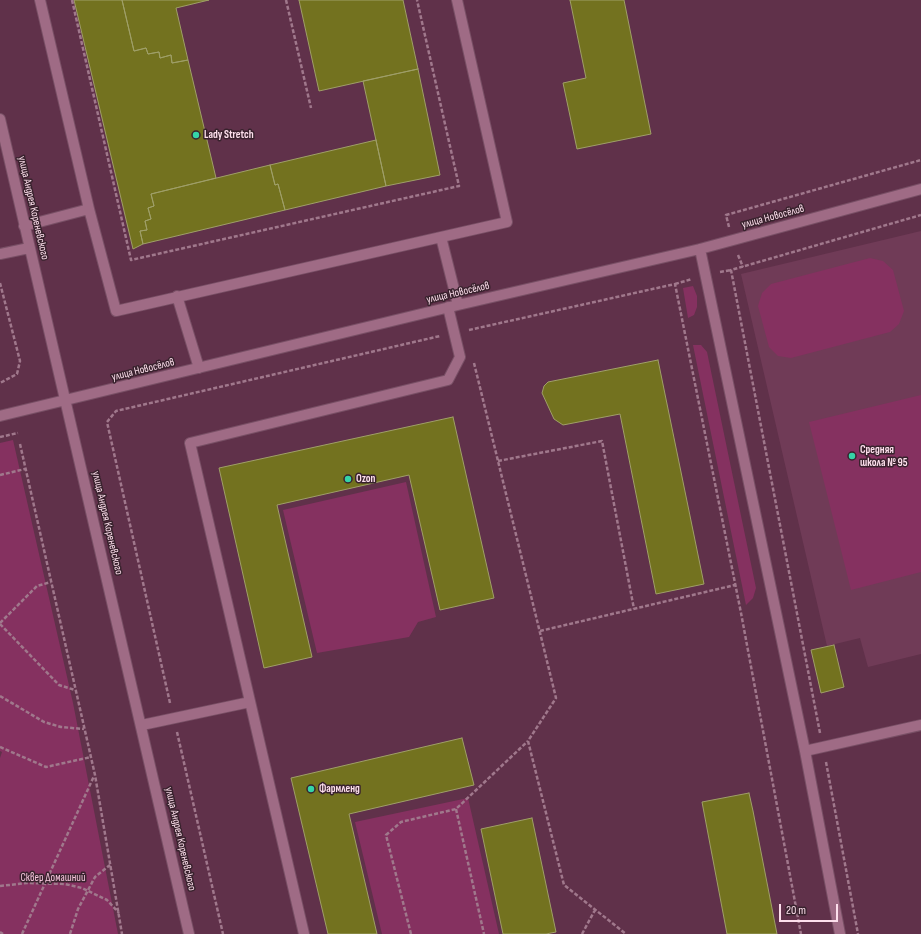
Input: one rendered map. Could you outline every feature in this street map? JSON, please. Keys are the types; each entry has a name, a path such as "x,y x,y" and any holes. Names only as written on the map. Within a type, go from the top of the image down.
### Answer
{"street":[{"path":"40,0 89,209 116,311 507,222 457,0"},
{"name":"улица Андрея Кореневского","path":"0,119 142,725 189,934"},
{"name":"улица Новосёлов","path":"0,416 448,307 700,249 921,189"},
{"path":"24,226 89,209"},
{"path":"441,237 458,305"},
{"path":"0,254 30,248"},
{"path":"700,249 805,751 840,934"},
{"path":"177,296 199,368"},
{"path":"304,934 190,443 448,380 460,357 448,307"},
{"path":"142,725 250,702"},
{"path":"805,751 921,725"}],"path":[{"path":"72,0 130,260 459,186 417,0"},
{"path":"286,0 311,108"},
{"path":"743,267 726,215 921,160"},
{"path":"858,934 731,270 921,216"},
{"path":"0,283 20,360 18,374 0,384"},
{"path":"467,334 466,330 675,284 735,585 801,934"},
{"path":"223,934 107,422 116,411 454,333"},
{"path":"411,934 386,835 401,822 456,809 528,741 556,698 474,361"},
{"path":"0,437 18,433"},
{"path":"498,461 602,441 634,609"},
{"path":"20,444 95,775 122,934"},
{"path":"0,475 25,469"},
{"path":"51,582 37,586 0,623 59,685 75,690"},
{"path":"540,631 735,585"},
{"path":"0,696 44,722 61,727 84,729"},
{"path":"528,741 564,885 626,934"},
{"path":"0,747 46,767 90,757"},
{"path":"22,934 95,775"},
{"path":"456,809 484,934"},
{"path":"70,934 78,909 95,878 110,865"},
{"path":"0,886 27,883 65,884 88,891 107,900 119,914"},
{"path":"582,934 595,910"}],"shaded area":[{"name":"Средняя школа № 95","path":"921,231 921,654 868,667 860,638 827,646 741,274"}],"green space":[{"path":"870,258 883,261 893,270 904,311 899,324 890,332 791,358 778,356 769,347 758,306 762,293 771,284"},
{"path":"693,286 697,296 697,307 694,315 688,318 683,288"},
{"path":"693,345 701,345 707,352 756,588 753,598 746,605"},
{"path":"921,395 921,572 851,590 809,422"},
{"name":"Сквер Домашний","path":"13,440 73,703 118,934 0,934 0,758 2,752 0,751 0,443"},
{"path":"406,482 436,617 418,622 409,637 317,653 283,510"},
{"path":"468,798 499,934 382,934 355,822"}],"building":[{"path":"74,0 122,0 134,51 146,48 148,54 159,52 160,58 171,55 172,63 188,60 216,178 151,194 154,206 148,208 151,219 145,221 147,230 140,231 143,244 133,249"},
{"path":"122,0 209,0 176,8 188,60 172,63 171,55 160,58 159,52 148,54 146,48 134,51"},
{"path":"299,0 403,0 418,69 319,91"},
{"path":"570,0 624,0 651,134 577,149 563,83 586,78"},
{"path":"418,69 440,175 386,186 363,81"},
{"path":"376,140 386,186 285,210 278,184 275,185 270,165"},
{"path":"270,165 275,185 278,184 285,210 143,244 140,231 147,230 145,221 151,219 148,208 154,206 151,194"},
{"path":"658,360 704,584 656,594 620,414 563,425 554,419 542,393 544,386 548,382"},
{"path":"453,417 494,598 440,610 409,475 277,505 312,657 264,668 219,468"},
{"path":"834,645 844,687 821,693 811,650"},
{"path":"462,738 474,785 349,814 377,934 328,934 291,778"},
{"path":"749,793 777,934 727,934 702,802"},
{"path":"532,818 556,932 546,934 503,934 481,829"}],"place":[{"name":"Lady Stretch","path":"196,135"},
{"name":"Средняя школа № 95","path":"852,456"},
{"name":"Ozon","path":"348,479"},
{"name":"Фармленд","path":"311,789"}]}
